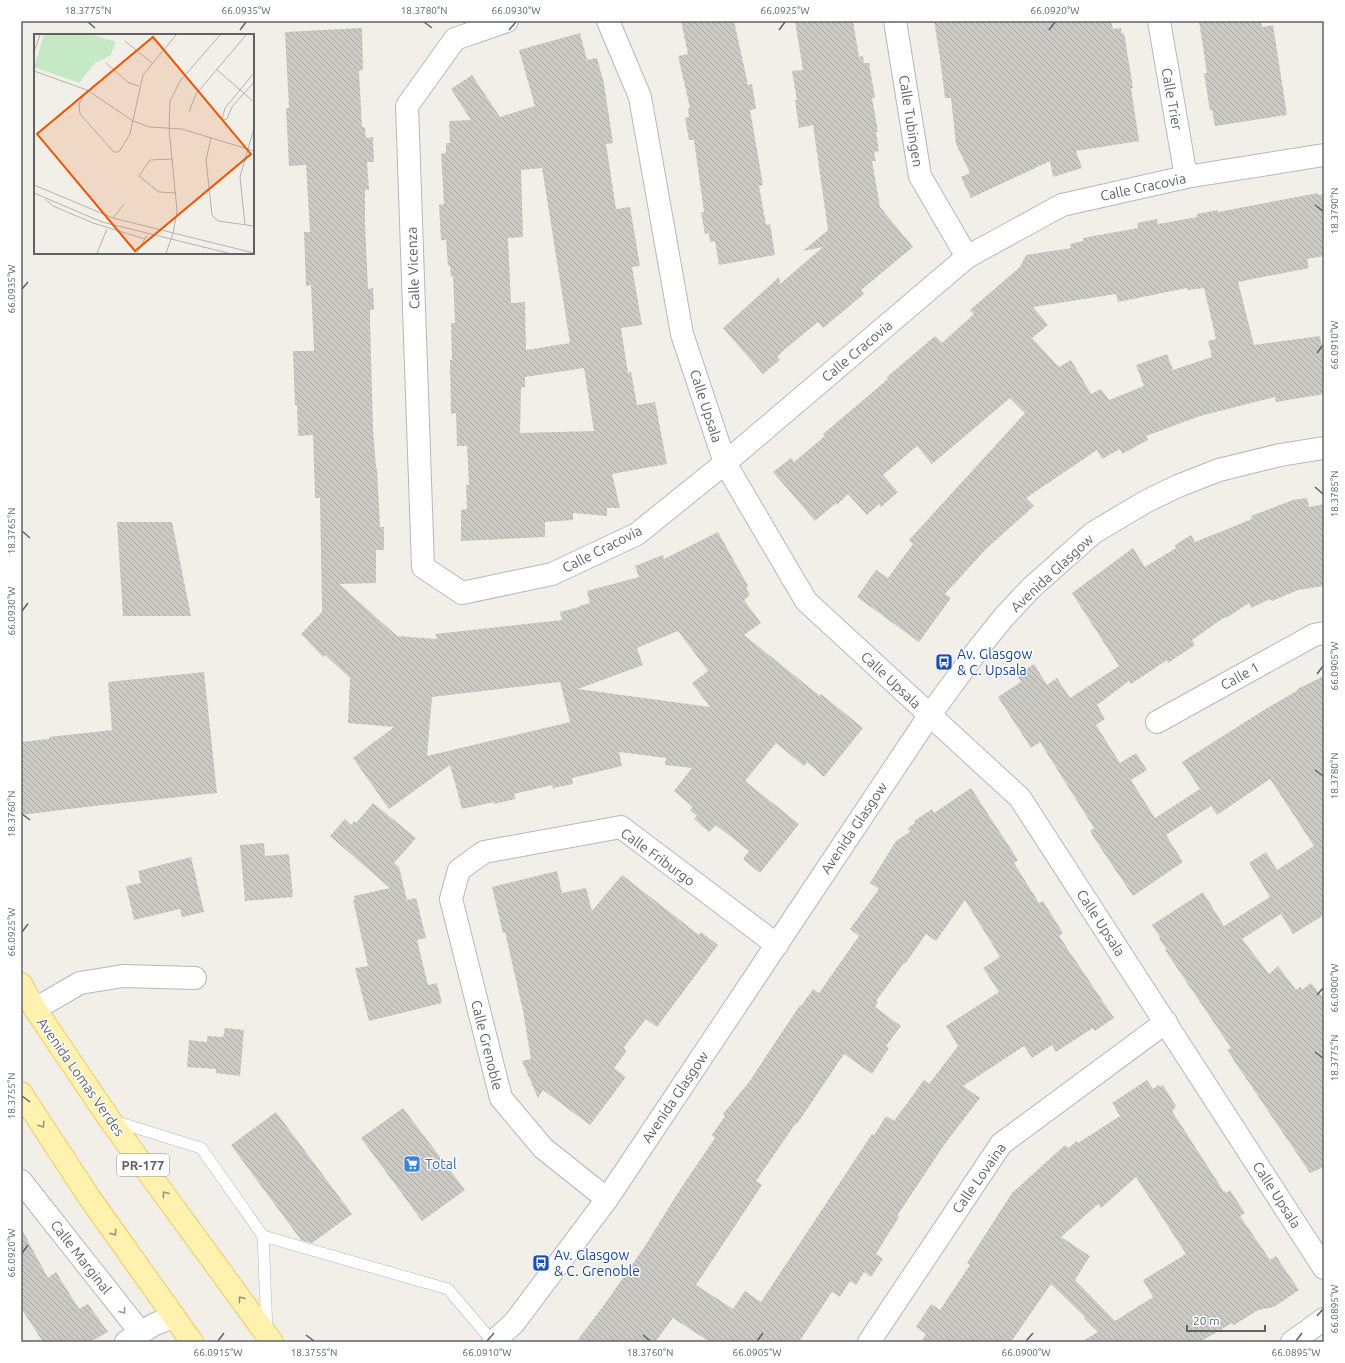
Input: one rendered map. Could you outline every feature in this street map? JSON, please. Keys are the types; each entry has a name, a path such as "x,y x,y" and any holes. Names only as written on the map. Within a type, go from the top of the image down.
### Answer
{"main road":[{"name":"Avenida Lomas Verdes","path":"21,984 35,1009 110,1120 270,1339"},
{"path":"21,1093 89,1197 192,1342"}],"street":[{"name":"Calle Vicenza","path":"423,567 408,106 455,39 507,21"},
{"name":"Calle Upsala","path":"608,21 640,97 682,334 725,463 806,601 929,716 1020,798 1324,1268"},
{"name":"Calle Tubingen","path":"894,21 920,176 967,258"},
{"name":"Calle Trier","path":"1158,21 1186,177"},
{"name":"Calle Cracovia","path":"423,567 462,593 552,574 637,534 725,463 967,258 1062,205 1186,177 1324,155"},
{"name":"Avenida Glasgow","path":"493,1342 514,1323 607,1199 929,716 1003,618 1031,588 1093,533 1145,502 1178,486 1219,470 1280,455 1324,448"},
{"name":"Calle 1","path":"1157,722 1314,635 1324,633"},
{"name":"Calle Friburgo","path":"458,872 484,852 621,827 777,945"},
{"name":"Calle Grenoble","path":"458,872 451,899 500,1098 543,1148 607,1199"},
{"path":"35,1009 80,983 123,976 195,978"},
{"name":"Calle Lovaina","path":"869,1342 1001,1144 1166,1022"},
{"name":"Calle Marginal","path":"21,1181 134,1338"},
{"path":"134,1338 155,1324 174,1317"},
{"path":"1292,1342 1324,1320"}],"lane":[{"path":"110,1120 200,1148 263,1236 270,1339"},
{"path":"263,1236 448,1289 493,1342"}],"building":[{"path":"681,21 734,21 748,85 752,84 756,109 750,110 763,185 759,186 766,225 770,224 775,255 719,265 715,241 710,242 709,233 705,234 701,212 704,212 694,140 689,140 685,118 689,117 688,108 690,108 678,56 688,54"},
{"path":"795,21 853,21 859,57 863,56 864,63 869,63 875,98 872,98 878,132 876,132 879,151 874,152 876,161 872,161 880,207 913,247 861,290 864,294 823,328 818,322 784,350 777,357 780,360 763,374 723,328 779,277 780,284 823,247 803,251 828,230 813,125 799,128 795,100 797,100 792,71 803,70"},
{"path":"934,21 1111,21 1113,29 1121,28 1122,34 1124,33 1133,88 1131,88 1139,141 1076,151 1082,168 1053,177 1050,161 971,198 961,177 970,173 956,144 951,98 945,98"},
{"path":"1199,21 1261,21 1262,27 1273,25 1287,115 1215,126 1212,110 1210,111 1204,73 1207,73"},
{"path":"362,28 363,70 359,71 362,127 365,127 366,138 373,137 374,162 367,162 369,190 365,190 365,223 368,289 373,288 374,310 370,310 370,319 373,428 380,527 384,527 384,550 376,550 376,583 339,584 397,636 437,639 436,634 562,620 560,612 590,603 587,591 639,577 635,566 663,555 664,559 718,532 748,586 746,588 750,595 744,600 761,623 744,635 820,696 821,694 863,728 824,777 807,762 804,766 776,743 745,781 799,824 760,873 743,859 749,851 716,825 709,832 694,819 697,816 690,810 693,807 674,791 692,768 665,765 666,758 619,752 622,766 572,778 573,784 553,788 552,785 514,794 515,799 462,809 450,765 389,809 353,758 394,727 348,723 350,678 325,655 323,657 301,634 322,612 320,498 315,498 313,435 298,436 297,405 295,405 293,351 314,351 311,285 306,286 304,232 310,232 306,165 289,166 286,108 289,108 285,32","holes":["678,631 708,671 692,683 710,707 578,689 643,665 637,648","560,682 570,722 427,756 432,697"]},
{"path":"580,33 587,60 597,58 604,84 613,143 606,144 616,209 630,207 640,266 632,267 642,325 621,328 628,373 631,372 637,405 655,402 667,464 612,474 620,508 607,508 607,516 573,513 573,520 545,522 545,537 461,541 461,510 467,509 466,485 469,485 467,446 457,446 456,413 451,414 451,323 455,323 453,276 451,277 450,266 448,266 446,240 441,240 439,205 444,204 441,154 446,153 446,143 450,143 449,121 471,120 451,89 472,75 500,117 535,106 519,50","holes":["542,168 570,343 526,350 525,302 511,303 508,238 523,237 521,170","584,368 594,431 520,433 521,388 525,387 525,377"]},
{"path":"1318,193 1318,195 1324,194 1324,256 1307,259 1309,268 1238,282 1254,345 1320,336 1324,361 1324,394 1276,402 1275,397 1200,416 1146,436 1148,440 1122,454 1120,449 1102,459 1097,450 1026,498 1034,506 986,549 945,594 951,598 919,642 857,597 876,570 888,578 913,544 909,540 1025,413 1010,398 932,464 917,446 883,475 898,492 881,507 879,504 867,515 848,494 837,505 836,503 815,521 773,472 791,458 794,462 825,436 823,434 888,379 887,377 935,336 942,343 974,314 970,310 1020,267 1026,255 1071,248 1070,244 1083,241 1083,238 1138,228 1137,223 1157,219 1158,224 1197,217 1197,214 1218,210 1218,212","holes":["1187,288 1187,290 1204,288 1216,339 1208,341 1212,357 1173,370 1167,354 1136,365 1144,386 1109,400 1101,389 1091,394 1071,360 1059,367 1032,338 1048,325 1033,307 1116,294 1118,302"]},
{"path":"1307,498 1309,507 1324,504 1324,586 1298,590 1272,601 1270,599 1251,608 1249,603 1226,618 1225,617 1192,640 1195,645 1168,663 1167,660 1131,684 1129,681 1097,705 1105,719 1096,725 1120,763 1136,753 1147,770 1131,780 1155,818 1200,789 1182,762 1298,690 1297,689 1324,676 1324,915 1293,934 1281,914 1242,939 1269,974 1278,966 1296,990 1300,987 1302,990 1311,983 1324,999 1324,1167 1310,1173 1227,1050 1231,1048 1165,950 1167,949 1159,939 1160,937 1152,925 1203,892 1224,926 1270,897 1249,863 1266,852 1277,870 1314,846 1270,779 1217,815 1211,806 1166,835 1183,862 1133,896 1096,841 1090,831 1094,828 1040,742 1031,748 998,697 1021,682 1017,675 1034,664 1047,685 1057,678 1070,698 1119,666 1072,593 1133,548 1145,567 1176,548 1175,545 1191,535 1195,542 1252,519 1251,516 1293,500"},
{"path":"117,522 172,522 191,616 123,616"},
{"path":"204,672 217,793 21,815 21,742 49,739 49,737 112,730 108,682"},
{"path":"971,788 1018,860 1014,863 1039,903 1043,901 1063,933 1059,936 1114,1018 1095,1031 1093,1028 1056,1052 1052,1045 1032,1058 1024,1046 963,1086 980,1098 944,1145 897,1216 899,1217 876,1254 883,1259 871,1277 864,1272 856,1285 850,1281 840,1297 832,1292 799,1342 710,1342 673,1318 655,1342 576,1342 607,1301 645,1246 679,1191 715,1138 712,1135 725,1116 723,1114 749,1082 800,1005 801,1006 813,989 819,993 859,936 850,929 879,889 870,883 896,841 910,832 908,828 915,823 914,821 932,809 934,813","holes":["965,900 1000,957 983,968 999,992 946,1026 958,1046 929,1084 924,1080 894,1121 886,1116 874,1135 872,1134 761,1302 745,1291 733,1309 696,1285 762,1185 756,1181 796,1123 797,1124 844,1054 872,1074 889,1048 886,1046 901,1026 875,1007 878,1002 876,1001 926,934 936,941"]},
{"path":"373,803 416,838 394,863 399,867 407,900 416,898 426,938 417,940 428,985 437,983 442,1003 369,1021 355,968 368,966 353,900 355,900 354,896 390,888 330,836 345,819 351,825 354,821 356,823"},
{"path":"264,843 265,856 289,854 293,897 245,901 240,845"},
{"path":"191,857 204,912 182,917 180,909 134,920 126,886 141,883 138,871"},
{"path":"557,871 562,893 586,888 592,911 622,875 699,935 701,932 718,945 657,1027 646,1019 624,1047 626,1052 614,1068 626,1077 590,1125 543,1090 538,1098 522,1061 531,1059 523,1011 505,932 503,933 492,887"},
{"path":"225,1028 244,1030 240,1076 216,1073 216,1069 187,1067 189,1040 207,1042 207,1036 223,1037"},
{"path":"1147,1080 1153,1089 1158,1085 1160,1087 1163,1085 1176,1106 1172,1111 1224,1192 1225,1191 1226,1193 1230,1190 1245,1213 1240,1216 1270,1260 1276,1256 1299,1290 1274,1307 1258,1310 1234,1325 1232,1323 1200,1342 1081,1342 1098,1332 1084,1318 1085,1317 1051,1284 1011,1342 921,1342 926,1334 916,1327 931,1304 940,1310 970,1265 967,1263 1012,1193 1065,1145 1069,1148 1076,1141 1078,1143 1120,1116 1112,1103","holes":["1136,1177 1186,1254 1143,1280 1153,1297 1115,1321 1075,1280 1090,1256 1061,1237 1098,1204 1101,1208"]},
{"name":"Total","path":"403,1108 465,1190 422,1221 361,1138"},
{"path":"276,1112 352,1214 312,1243 301,1240 231,1145"},
{"path":"21,1228 48,1278 56,1272 79,1309 88,1304 108,1332 90,1342 43,1342 21,1308"}],"place":[{"name":"Av. Glasgow & C. Upsala","path":"944,662"},
{"name":"Total","path":"412,1164"},
{"name":"Av. Glasgow & C. Grenoble","path":"541,1263"}]}
